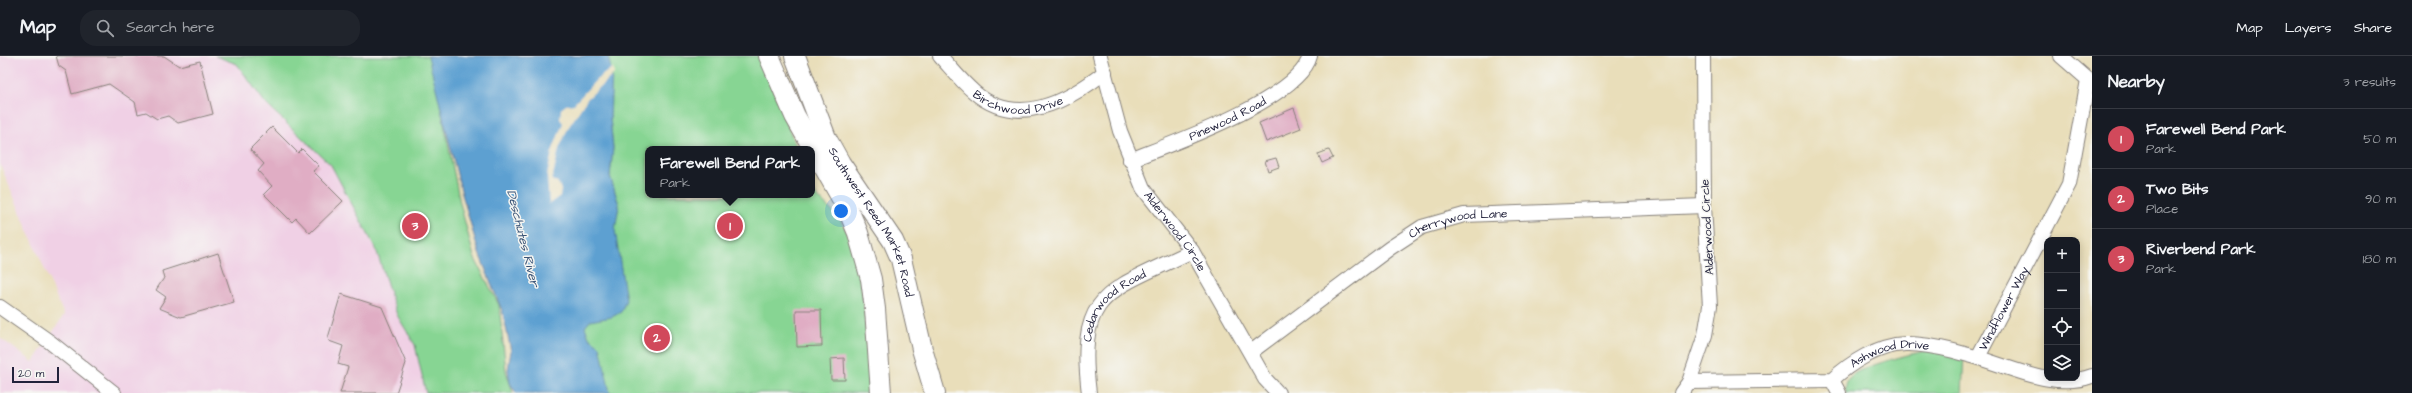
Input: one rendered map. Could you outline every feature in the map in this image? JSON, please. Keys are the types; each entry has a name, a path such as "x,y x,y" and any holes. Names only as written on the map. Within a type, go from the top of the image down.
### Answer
{"main road":[{"name":"Southwest Reed Market Road","path":"769,56 795,116 812,146"},
{"name":"Southwest Reed Market Road","path":"795,56 826,138 840,163 886,229 901,259 922,349 935,393"},
{"name":"Southwest Reed Market Road","path":"815,151 848,209 858,233 871,279 876,309 881,393"}],"street":[{"name":"Birchwood Drive","path":"940,56 974,92 994,104 1014,109 1041,108 1064,100 1085,88 1105,72"},
{"name":"Alderwood Circle","path":"1100,56 1120,131 1142,188 1192,251 1265,378 1278,393"},
{"name":"Pinewood Road","path":"1130,160 1224,121 1270,96 1296,79 1310,56"},
{"name":"Alderwood Circle","path":"1681,393 1689,382 1705,335 1710,306 1704,206 1703,56"},
{"path":"2061,56 2090,81"},
{"name":"Windflower Way","path":"1978,357 2069,184 2090,81"},
{"name":"Cherrywood Lane","path":"1251,352 1390,248 1422,227 1437,222 1464,215 1704,206"},
{"name":"Cedarwood Road","path":"1089,393 1084,359 1087,330 1095,310 1112,291 1192,251"},
{"path":"0,308 50,342 114,393"},
{"name":"Ashwood Drive","path":"1832,380 1846,367 1869,354 1904,344 1978,357 2041,378 2062,381 2084,379 2092,376"},
{"path":"1689,382 1832,380 1840,393"}],"shaded area":[{"path":"0,56 215,56 237,64 266,104 331,165 376,249 397,315 415,345 426,393 0,393 0,338 33,362 64,315 0,164"}],"green space":[{"path":"215,56 432,56 435,80 460,203 474,257 499,305 506,371 513,393 426,393 415,345 397,315 376,249 331,165 266,104 237,64"},
{"path":"607,56 759,56 796,146 645,146 645,198 815,198 815,194 843,224 853,250 862,290 871,393 604,393 585,327 614,230 619,205 610,176 613,148 610,118 611,80"},
{"path":"1929,350 1964,354 1962,393 1846,393 1848,380 1857,372 1888,360"}],"water":[{"name":"Deschutes River","path":"428,56 608,56 612,73 610,118 613,148 610,176 619,205 615,230 626,300 621,312 612,317 590,321 585,327 589,338 600,346 610,393 516,393 510,383 508,370 511,351 503,313 479,253 462,194"}],"pier":[{"path":"613,67 614,74 587,99 568,128 559,149 552,180 559,184 561,190 560,196 549,204 547,176 552,152 563,123 560,119 561,109 566,105 574,104 596,80"}],"building":[{"path":"56,56 164,56 179,66 200,61 213,114 178,123 168,116 157,119 146,112 138,114 135,102 109,84 72,94 66,71 59,66"},
{"path":"1294,108 1301,128 1266,142 1259,123"},
{"path":"272,127 298,153 302,149 319,166 313,171 343,201 310,233 296,218 292,222 264,194 272,186 258,171 264,164 250,149"},
{"path":"1329,150 1333,158 1322,163 1318,154"},
{"path":"1276,158 1279,167 1268,171 1265,161"},
{"path":"218,253 234,302 181,317 159,308 166,297 156,290 164,278 162,271"},
{"path":"341,294 382,307 406,363 396,393 340,393 348,367 338,364 343,346 329,341 328,338"},
{"path":"796,310 821,310 822,346 797,347"},
{"path":"844,358 845,380 831,380 830,359"}],"place":[{"name":"Riverbend Park","path":"415,226"},
{"name":"Farewell Bend Park","path":"730,226"},
{"name":"Two Bits","path":"657,338"}]}
